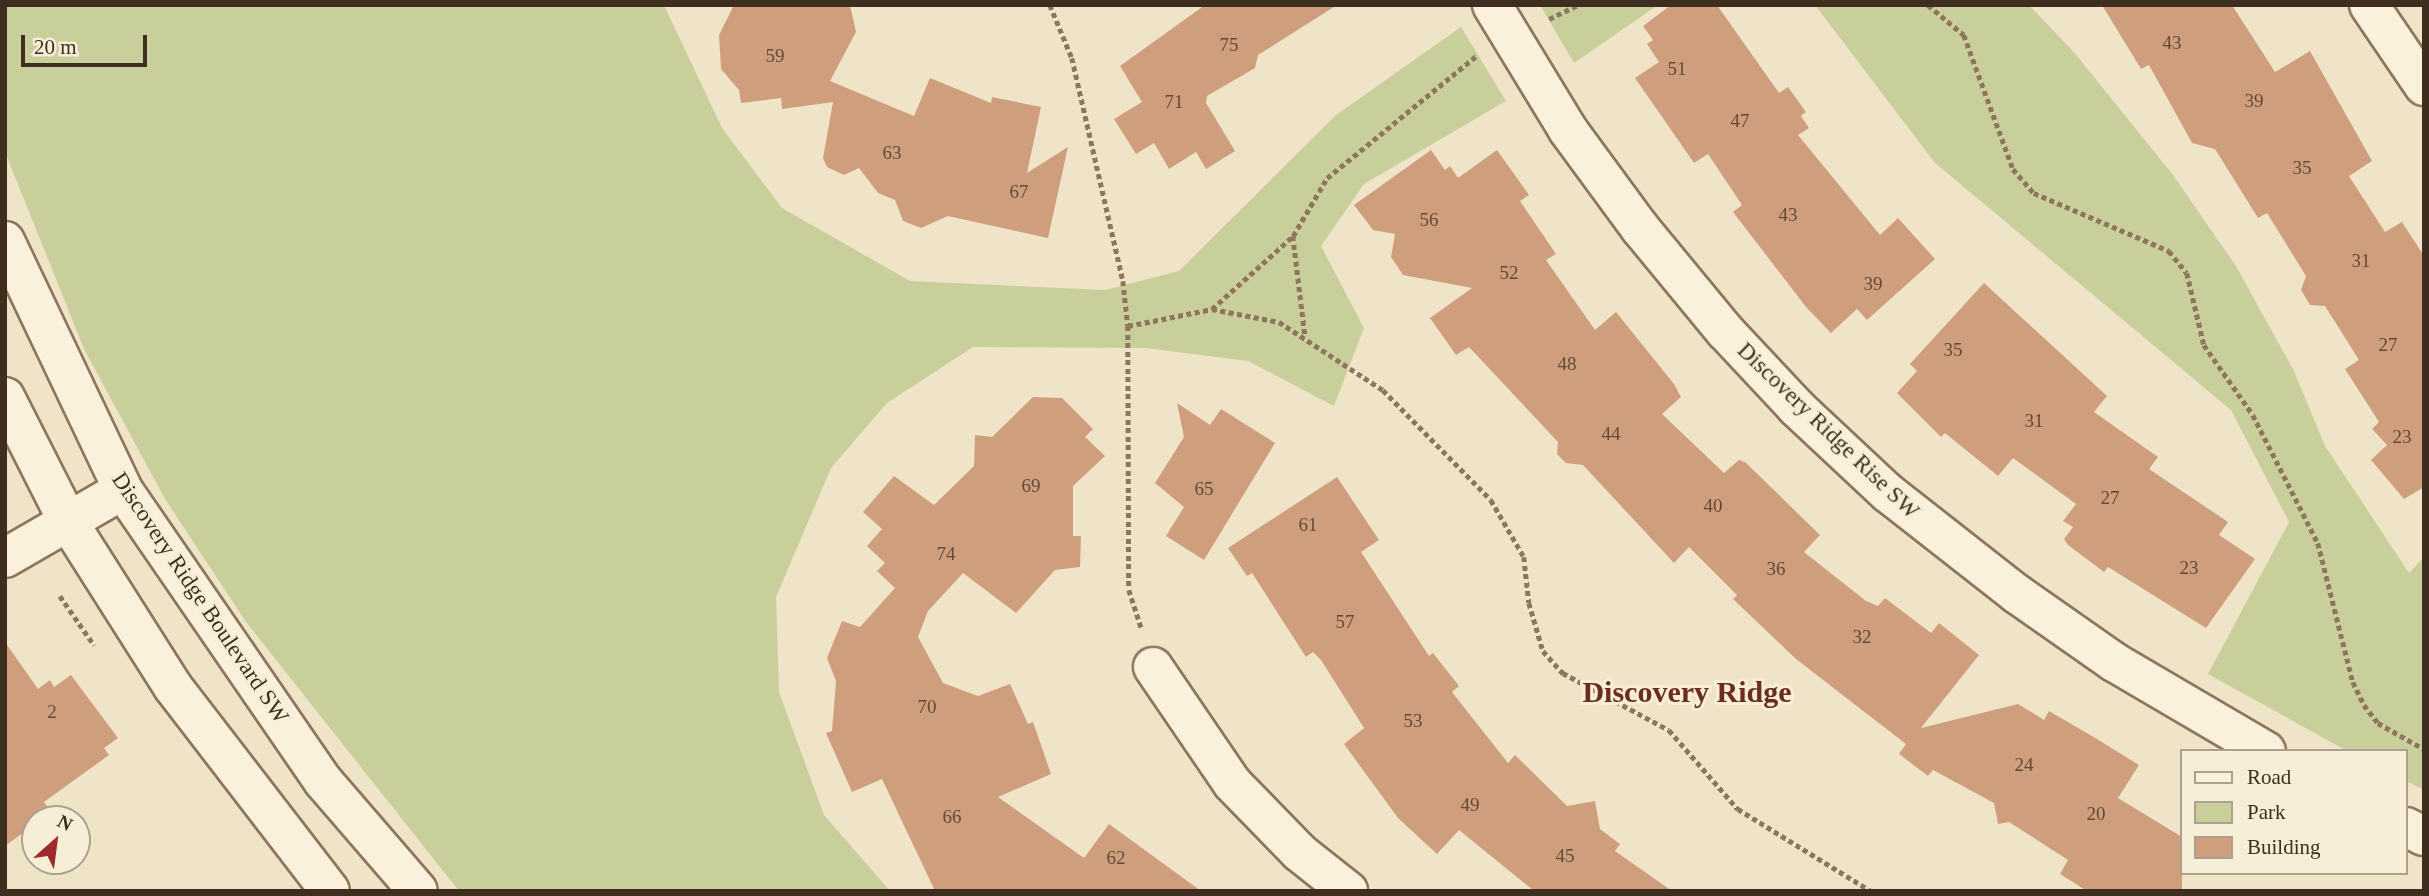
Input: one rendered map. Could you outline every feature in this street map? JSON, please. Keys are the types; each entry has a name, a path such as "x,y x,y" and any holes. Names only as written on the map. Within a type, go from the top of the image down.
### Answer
{"street":[{"path":"2369,5 2424,86"},
{"name":"Discovery Ridge Rise SW","path":"1501,21 1568,130 1640,228 1725,331 1816,426 1888,493 2017,594 2114,662 2263,749"},
{"name":"Discovery Ridge Boulevard SW","path":"5,241 123,490 323,780 418,891"},
{"path":"5,397 67,520 173,687 330,891"},
{"path":"5,558 123,490"},
{"path":"1153,667 1232,783 1299,852 1348,891"},
{"path":"2408,828 2424,836"}],"path":[{"path":"1050,5 1072,58 1123,281 1128,326 1129,590 1153,667"},
{"path":"1212,309 1293,236 1327,178 1434,87 1501,21 1578,5"},
{"path":"1928,5 1964,35 2013,169 2034,193 2169,251 2187,273 2204,345 2253,415 2318,543 2353,682 2364,705 2378,723 2424,749"},
{"path":"1293,236 1305,336"},
{"path":"1128,326 1212,309 1279,322 1305,336 1383,390 1491,500 1524,557 1529,603 1543,651 1563,673 1669,730 1738,809 1871,891"}],"green space":[{"path":"5,5 664,5 722,128 782,208 910,281 1105,290 1179,271 1336,115 1461,27 1506,101 1364,184 1321,246 1364,328 1334,406 1248,361 1146,348 973,347 887,403 831,468 776,597 779,692 824,815 890,891 459,891 246,622 165,499 84,349 5,152"},
{"path":"1540,5 1658,5 1574,63"},
{"path":"1815,5 2029,5 2073,51 2173,175 2236,266 2294,371 2325,446 2409,573 2424,557 2424,790 2408,782 2408,749 2343,749 2208,674 2289,522 2231,410 1935,163"}],"building":[{"path":"734,5 850,5 856,32 830,81 914,116 930,78 991,103 992,97 1041,107 1027,173 1068,147 1048,238 948,216 921,228 903,221 895,200 878,193 859,168 844,175 827,167 823,158 833,102 782,109 781,98 741,103 739,90 721,69 719,35"},
{"path":"1205,5 1337,5 1258,55 1255,68 1207,96 1206,103 1235,151 1206,169 1196,152 1169,169 1154,143 1136,154 1114,119 1142,102 1120,66"},
{"path":"1671,5 1717,5 1779,93 1788,87 1806,112 1801,116 1809,128 1798,135 1880,235 1898,218 1935,259 1867,320 1857,309 1831,333 1806,307 1733,212 1742,205 1708,154 1694,163 1635,78 1659,62 1647,44 1653,40 1643,26"},
{"path":"2102,5 2232,5 2275,72 2310,51 2372,161 2349,176 2385,232 2402,222 2424,256 2424,487 2404,499 2371,460 2387,445 2372,429 2379,422 2345,369 2359,360 2325,306 2310,305 2301,290 2306,276 2267,213 2258,218 2215,149 2192,143 2149,65 2141,69"},
{"path":"1431,150 1445,170 1450,166 1458,178 1497,150 1529,195 1520,201 1556,254 1546,260 1595,330 1616,312 1674,384 1681,397 1662,414 1724,473 1739,460 1745,462 1820,535 1804,552 1866,601 1878,606 1885,598 1931,633 1939,623 1979,655 1921,728 2018,704 2044,720 2049,711 2139,765 2118,798 2180,836 2182,891 2087,891 2060,874 2068,860 2009,822 1998,824 1994,803 1933,770 1928,776 1899,754 1906,744 1796,659 1733,599 1737,595 1689,547 1674,563 1583,465 1566,463 1557,454 1558,442 1469,347 1456,355 1430,318 1472,288 1403,275 1391,257 1395,234 1373,230 1354,205"},
{"path":"1984,283 2107,396 2094,412 2158,457 2149,469 2228,522 2219,535 2255,559 2206,628 2108,567 2104,572 2068,545 2064,539 2073,527 2063,521 2076,504 2013,458 1998,476 1945,433 1941,437 1897,393 1917,371 1910,364"},
{"path":"1033,397 1062,398 1093,429 1085,437 1105,456 1073,486 1073,536 1081,536 1080,567 1055,570 1016,613 963,573 928,611 918,637 943,683 978,696 1010,684 1028,724 1033,722 1051,774 998,797 1084,858 1109,824 1201,891 935,891 882,779 852,792 826,733 832,731 836,681 827,658 842,621 860,627 895,588 877,571 885,563 867,546 882,529 863,512 894,476 934,505 974,466 975,435 992,437"},
{"path":"1177,403 1210,425 1221,409 1275,443 1204,560 1166,536 1184,507 1155,483 1184,437"},
{"path":"1337,477 1379,540 1361,552 1429,656 1433,653 1459,686 1452,692 1508,763 1515,755 1567,806 1595,801 1600,829 1620,844 1615,851 1672,891 1534,891 1459,830 1437,854 1398,818 1344,744 1364,728 1321,660 1313,652 1306,657 1252,573 1247,576 1228,548"},
{"path":"5,642 38,689 50,680 54,687 71,675 118,738 104,748 109,755 44,802 46,805 21,805 21,834 5,846"}],"district":[{"name":"Discovery Ridge","path":"1687,692"}]}
